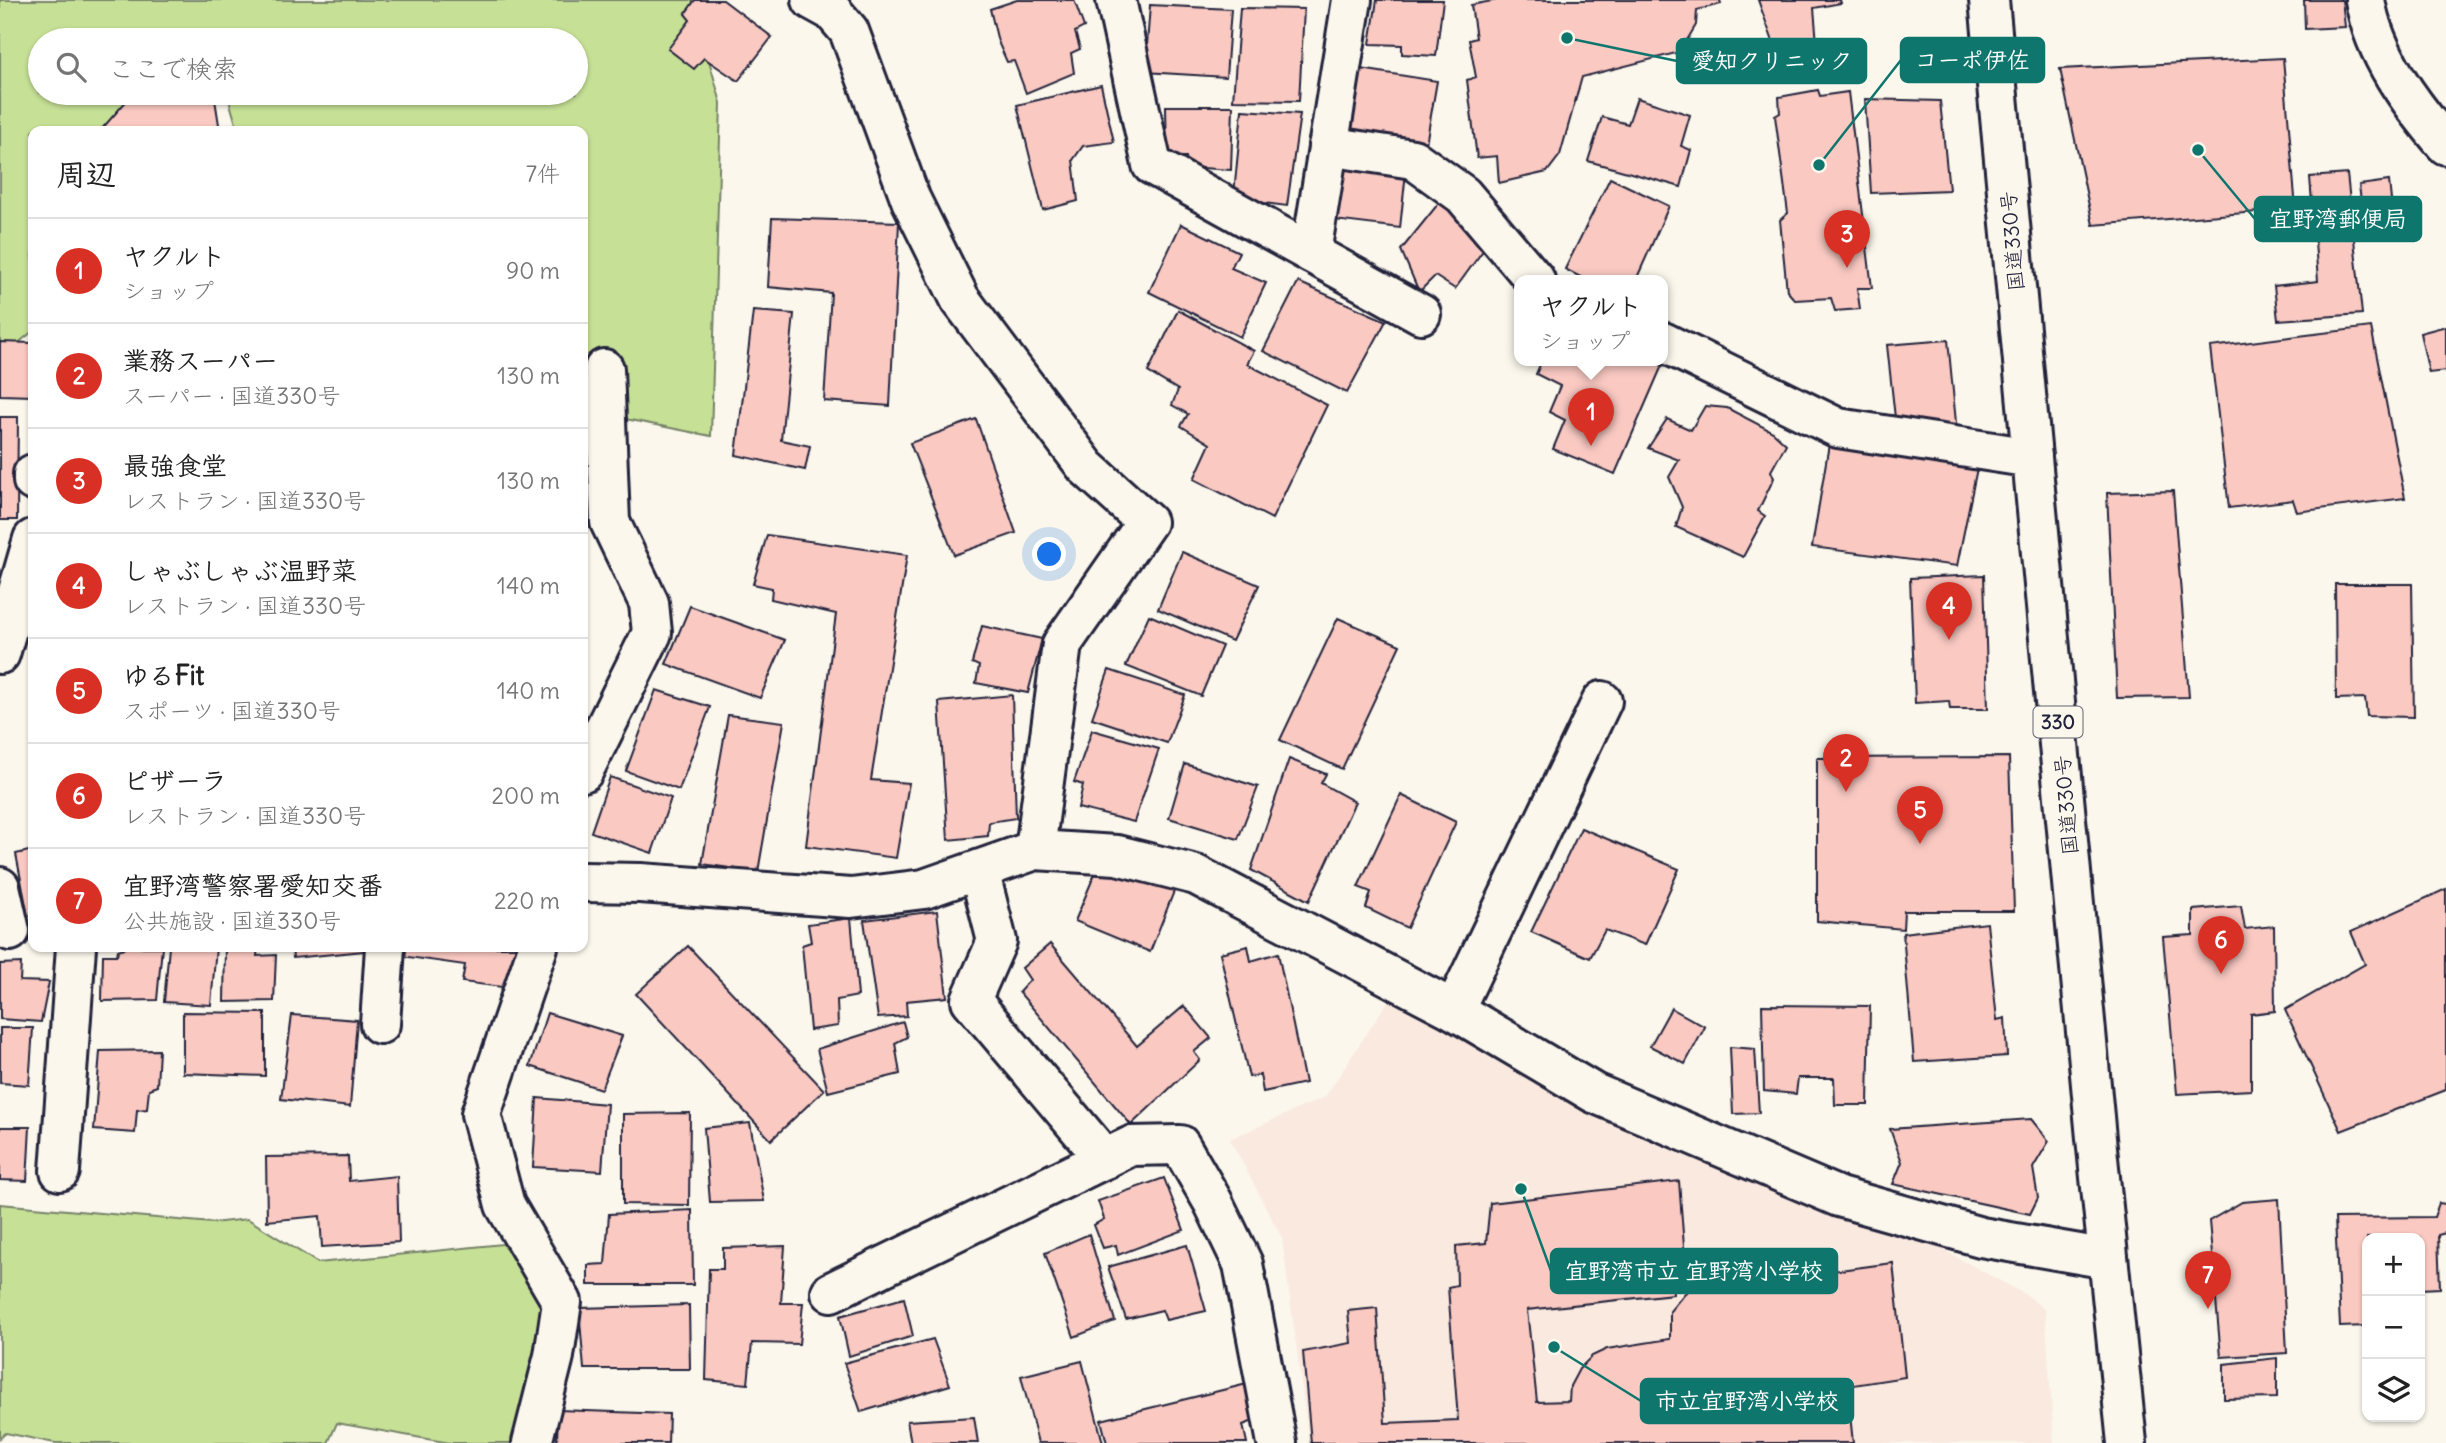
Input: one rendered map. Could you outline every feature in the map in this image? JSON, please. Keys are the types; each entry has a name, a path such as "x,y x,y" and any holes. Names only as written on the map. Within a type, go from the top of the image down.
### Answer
{"main road":[{"path":"812,0 832,11 849,31 911,200 960,299 1086,467 1147,522 1062,645 1035,850"},
{"path":"1116,0 1152,165 1422,314"},
{"path":"1311,253 1352,0"},
{"name":"国道330号","path":"1989,0 2127,1443"},
{"path":"2365,0 2369,26 2411,104 2446,145"},
{"path":"1328,146 1413,159 1463,195 1531,275"},
{"path":"1668,344 1838,428 2032,458"},
{"path":"588,762 652,633 649,603 610,522 604,369"},
{"path":"0,654 28,557"},
{"path":"1454,1010 1602,701"},
{"path":"588,882 640,883 851,898 924,889 1035,850 1117,855 1196,875 1454,1010 1594,1093 1839,1197 1981,1237 2108,1259"},
{"path":"979,870 997,941 971,1000 1105,1159"},
{"path":"0,887 14,930"},
{"path":"61,1171 75,952"},
{"path":"380,1024 386,952"},
{"path":"533,1443 554,1356 562,1302 505,1205 481,1114 536,952"},
{"path":"831,1292 1131,1146 1180,1145 1213,1202 1243,1264 1276,1443"}],"shaded area":[{"path":"1398,986 1522,1071 1629,1130 1938,1247 2028,1296 2045,1310 2054,1443 1309,1443 1282,1238 1230,1139 1325,1097"}],"green space":[{"path":"0,0 692,0 721,103 711,436 595,413 588,379 588,126 237,126 230,105 588,105 588,28 28,28 28,105 126,105 114,126 28,126 28,335 0,358"},
{"path":"0,1204 212,1223 248,1219 318,1263 512,1243 550,1303 544,1362 512,1443 450,1443 337,1423 328,1443 55,1443 6,1433 0,1438"}],"building":[{"path":"695,0 723,0 772,37 738,81 704,58 694,69 668,49 690,20 685,14"},
{"path":"1017,0 1074,0 1084,27 1075,32 1080,49 1071,53 1074,73 1026,93 1014,61 1007,62 998,42 990,9"},
{"path":"1377,0 1443,0 1436,56 1402,54 1402,45 1370,44"},
{"path":"1497,0 1720,0 1721,4 1697,10 1696,25 1680,52 1582,77 1560,155 1547,172 1499,183 1497,156 1477,158 1467,80 1476,77 1469,40 1476,38 1471,5"},
{"path":"1758,0 1840,0 1841,3 1814,8 1817,43 1775,47"},
{"path":"2304,0 2342,0 2345,27 2305,29"},
{"path":"1150,5 1231,9 1226,77 1145,72"},
{"path":"1240,8 1304,9 1299,101 1233,100"},
{"path":"2283,58 2296,209 2093,225 2060,69"},
{"path":"1361,69 1437,81 1426,144 1349,133"},
{"path":"1101,85 1114,142 1083,146 1073,160 1078,201 1043,210 1017,105"},
{"path":"1818,90 1820,96 1848,92 1872,288 1857,288 1860,309 1835,311 1831,298 1795,300 1787,291 1780,220 1788,213 1775,116 1780,113 1779,97"},
{"path":"1637,98 1690,115 1681,146 1691,150 1681,187 1588,161 1602,117 1628,124"},
{"path":"1865,99 1940,101 1949,190 1871,193"},
{"path":"123,105 216,105 219,126 104,126"},
{"path":"1166,106 1233,106 1231,170 1188,167 1186,157 1167,157"},
{"path":"1242,110 1300,114 1287,206 1240,200 1234,194"},
{"path":"1343,166 1406,172 1400,228 1334,220"},
{"path":"2347,174 2362,314 2278,320 2274,286 2318,281 2310,177"},
{"path":"1610,178 1669,206 1638,275 1576,275 1565,269"},
{"path":"2389,181 2394,229 2365,233 2359,185"},
{"path":"1442,199 1487,245 1455,289 1435,276 1419,292 1401,250"},
{"path":"772,218 899,222 890,406 824,401 831,293 768,287"},
{"path":"1181,224 1239,252 1231,268 1266,283 1240,337 1149,292"},
{"path":"1298,282 1386,321 1347,393 1263,351"},
{"path":"1178,310 1254,351 1247,364 1327,405 1272,519 1194,479 1210,444 1181,426 1188,414 1172,405 1178,390 1148,372"},
{"path":"753,311 794,314 781,440 810,446 805,470 736,455"},
{"path":"2446,326 2446,375 2445,371 2429,373 2420,333"},
{"path":"2371,327 2405,498 2297,512 2293,500 2229,508 2210,347"},
{"path":"1948,340 1957,433 1897,436 1887,345"},
{"path":"0,342 28,343 28,396 0,395"},
{"path":"1539,366 1662,366 1615,474 1553,449 1565,420 1549,412 1560,386 1536,374"},
{"path":"1705,406 1727,408 1773,432 1786,444 1771,471 1774,478 1758,511 1765,516 1743,557 1676,527 1682,507 1669,477 1679,460 1648,448 1667,419 1691,430"},
{"path":"0,417 18,417 17,520 0,520"},
{"path":"976,419 1016,533 954,555 910,443"},
{"path":"1829,444 1977,468 1957,566 1812,547"},
{"path":"2173,491 2189,697 2117,698 2107,493"},
{"path":"767,535 907,555 871,780 909,783 896,858 806,846 836,614 771,599 772,588 753,584"},
{"path":"1182,552 1259,585 1232,641 1158,609"},
{"path":"1984,575 1988,709 1950,709 1949,701 1915,703 1910,578"},
{"path":"2335,584 2412,584 2414,717 2367,716 2365,698 2336,699"},
{"path":"690,606 785,640 760,698 666,664"},
{"path":"1149,615 1222,646 1201,696 1126,666"},
{"path":"1338,618 1400,645 1342,769 1280,740"},
{"path":"982,626 1042,639 1028,693 976,683 979,666 972,663"},
{"path":"1109,670 1185,695 1167,743 1092,718"},
{"path":"656,690 710,707 679,790 626,771"},
{"path":"1012,695 1016,818 989,822 988,836 948,840 939,702"},
{"path":"728,715 784,722 758,872 702,864"},
{"path":"1092,730 1159,749 1134,822 1078,808 1083,785 1074,782"},
{"path":"2009,757 2014,911 1904,911 1903,929 1817,921 1817,758"},
{"path":"1289,759 1326,774 1321,783 1355,802 1309,901 1251,870"},
{"path":"1185,764 1258,787 1238,839 1169,818"},
{"path":"610,777 671,798 652,853 591,832"},
{"path":"1401,795 1456,822 1407,928 1366,908 1371,892 1358,887"},
{"path":"1581,828 1679,869 1645,945 1605,930 1590,958 1531,932"},
{"path":"28,851 28,916 16,854"},
{"path":"1096,871 1139,874 1176,886 1150,952 1075,921"},
{"path":"2446,889 2446,1090 2341,1131 2285,1010 2365,964 2351,932"},
{"path":"2241,906 2245,929 2274,926 2275,1011 2251,1014 2251,1090 2177,1094 2163,937 2193,935 2193,910"},
{"path":"937,911 947,997 906,1001 907,1016 878,1018 864,920"},
{"path":"851,918 858,996 837,1000 838,1026 810,1030 802,945 811,942 808,924"},
{"path":"1987,923 1997,1020 2005,1018 2007,1056 1914,1062 1903,933"},
{"path":"1050,944 1137,1046 1184,1006 1211,1038 1194,1052 1200,1060 1131,1125 1019,992 1030,980 1022,968"},
{"path":"688,946 824,1090 771,1140 636,994"},
{"path":"1248,946 1251,961 1278,953 1305,1083 1263,1092 1260,1075 1249,1077 1220,953"},
{"path":"118,952 162,952 157,1000 102,1001 103,955 117,955"},
{"path":"169,952 216,952 211,1005 164,1002"},
{"path":"225,952 257,952 257,956 276,955 274,1001 224,1002"},
{"path":"292,952 354,952 293,958"},
{"path":"401,952 525,952 518,989 462,982 465,965 401,956"},
{"path":"21,963 20,981 49,982 41,1022 0,1019 0,964"},
{"path":"1762,1005 1870,1006 1868,1105 1835,1105 1834,1078 1798,1078 1796,1094 1764,1091"},
{"path":"1671,1008 1705,1027 1685,1064 1650,1046"},
{"path":"183,1012 265,1013 265,1076 183,1073"},
{"path":"547,1013 622,1036 601,1089 530,1066"},
{"path":"292,1015 357,1020 350,1107 281,1099"},
{"path":"903,1022 907,1037 895,1043 900,1074 828,1092 817,1049"},
{"path":"0,1028 33,1028 29,1085 0,1083"},
{"path":"1730,1047 1755,1049 1759,1113 1733,1114"},
{"path":"159,1050 157,1086 149,1089 147,1109 137,1110 135,1133 94,1130 100,1051"},
{"path":"537,1098 607,1104 602,1171 533,1167"},
{"path":"690,1113 689,1205 623,1204 623,1114"},
{"path":"2031,1119 2049,1141 2033,1168 2038,1198 2030,1214 1893,1184 1902,1162 1890,1129"},
{"path":"750,1123 764,1201 710,1202 704,1128"},
{"path":"0,1127 30,1127 27,1181 0,1180"},
{"path":"348,1156 349,1181 397,1176 399,1242 322,1247 320,1216 267,1221 266,1157"},
{"path":"1164,1178 1184,1230 1118,1255 1116,1245 1103,1248 1094,1225 1104,1219 1098,1201"},
{"path":"1679,1181 1685,1260 1670,1262 1673,1294 1527,1310 1537,1402 1569,1401 1570,1386 1579,1369 1592,1356 1607,1349 1670,1339 1670,1311 1684,1294 1699,1282 1719,1277 1720,1267 1803,1259 1810,1274 1893,1263 1905,1377 1847,1386 1853,1443 1311,1443 1303,1352 1351,1343 1348,1311 1377,1308 1385,1423 1458,1420 1448,1287 1457,1285 1456,1246 1486,1243 1490,1203"},
{"path":"2279,1199 2287,1353 2221,1357 2209,1221 2242,1202"},
{"path":"2439,1203 2446,1204 2446,1233 2438,1235 2440,1288 2425,1289 2425,1233 2362,1233 2362,1326 2340,1327 2335,1218 2434,1217"},
{"path":"692,1210 693,1285 588,1285 588,1265 605,1264 609,1214"},
{"path":"1089,1234 1115,1321 1074,1337 1045,1253"},
{"path":"1187,1245 1206,1311 1166,1320 1162,1310 1126,1319 1108,1267"},
{"path":"785,1246 781,1303 803,1303 799,1344 752,1343 748,1384 706,1380 709,1269 723,1269 723,1248"},
{"path":"904,1298 913,1336 849,1356 840,1316"},
{"path":"689,1305 690,1369 584,1369 579,1308"},
{"path":"933,1339 950,1385 861,1412 844,1363"},
{"path":"2277,1358 2277,1398 2224,1399 2224,1364"},
{"path":"1082,1361 1103,1443 1038,1443 1021,1376"},
{"path":"1247,1384 1259,1419 1243,1425 1247,1443 1107,1443 1101,1420"},
{"path":"558,1410 669,1414 668,1443 557,1443"},
{"path":"974,1417 978,1443 911,1443 907,1421"}],"place":[{"name":"愛知クリニック","path":"1567,38"},
{"name":"宜野湾郵便局","path":"2198,150"},
{"name":"コーポ伊佐","path":"1819,165"},
{"name":"最強食堂","path":"1847,268"},
{"name":"ヤクルト","path":"1591,446"},
{"name":"しゃぶしゃぶ温野菜","path":"1949,640"},
{"name":"業務スーパー","path":"1846,792"},
{"name":"ゆるFit","path":"1920,844"},
{"name":"ピザーラ","path":"2221,974"},
{"name":"宜野湾市立 宜野湾小学校","path":"1521,1189"},
{"name":"宜野湾警察署愛知交番","path":"2208,1309"},
{"name":"市立宜野湾小学校","path":"1554,1347"}]}
